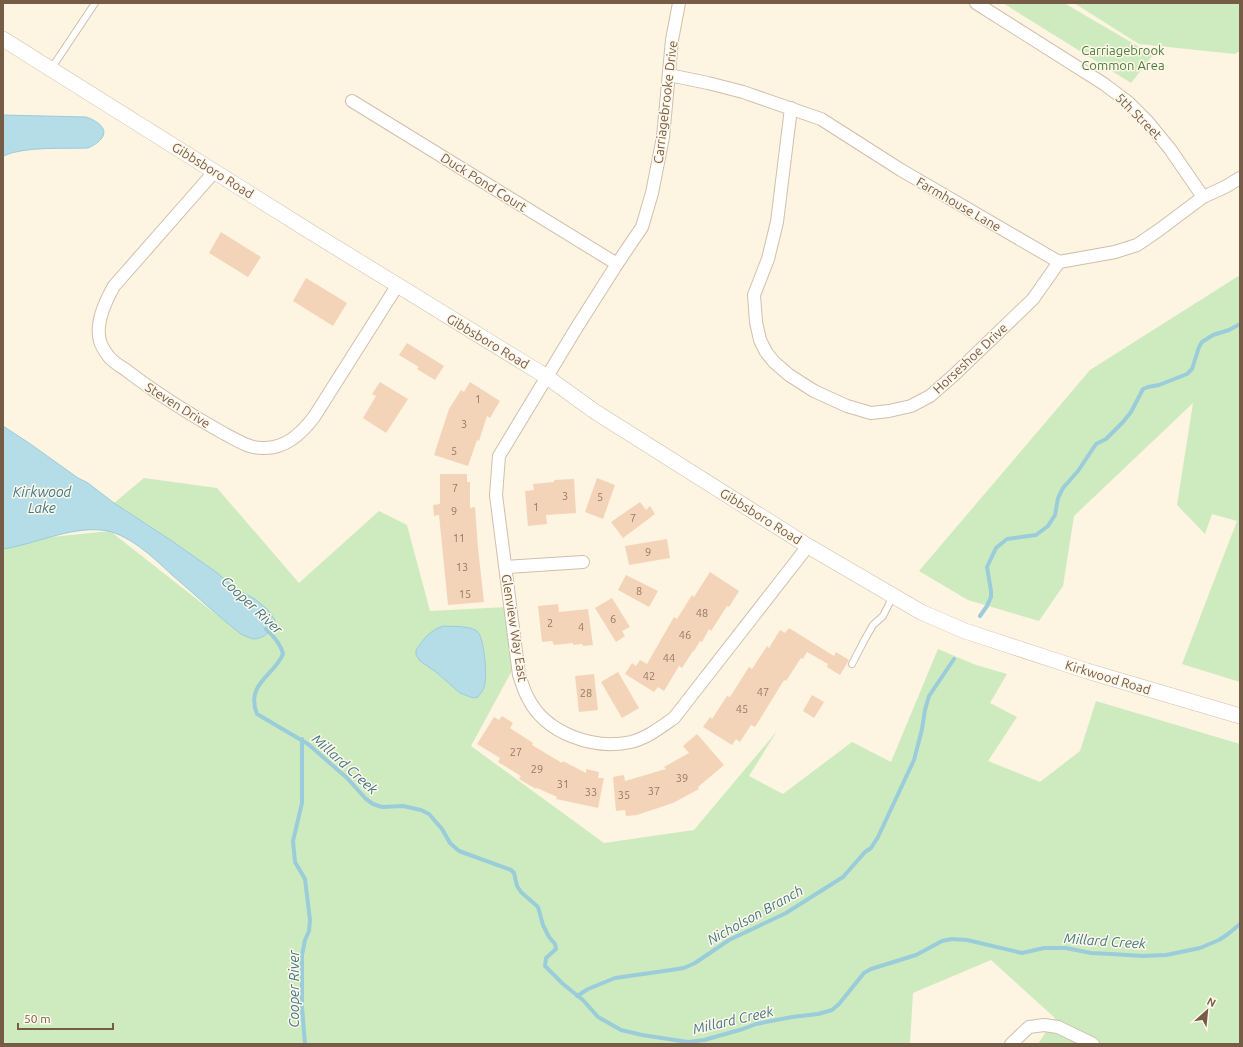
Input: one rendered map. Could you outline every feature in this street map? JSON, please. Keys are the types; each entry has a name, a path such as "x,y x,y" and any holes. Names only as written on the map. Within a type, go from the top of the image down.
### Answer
{"street":[{"name":"Carriagebrooke Drive","path":"547,377 617,264 642,227 652,193 663,137 672,40 679,3"},
{"name":"5th Street","path":"976,3 1104,84 1128,102 1147,121 1170,149 1203,197"},
{"name":"Gibbsboro Road","path":"3,39 397,286 547,377 594,411 808,546 921,612 977,635"},
{"name":"Farmhouse Lane","path":"669,76 708,83 743,92 821,119 901,170 1059,262"},
{"name":"Duck Pond Court","path":"352,101 617,264"},
{"name":"Horseshoe Drive","path":"791,108 777,222 768,259 754,295 756,322 760,340 766,352 774,362 789,375 814,391 847,406 871,413 911,406 930,396 954,376 1033,299 1059,262"},
{"name":"Steven Drive","path":"215,171 114,286 107,299 101,317 98,332 100,343 109,357 148,387 210,426 249,446 263,449 279,446 291,441 303,431 314,417 397,286"},
{"path":"1059,262 1115,252 1137,245 1160,230 1203,197 1240,178"},
{"name":"Glenview Way East","path":"547,377 499,456 496,495 519,675 528,699 541,716 558,729 578,739 593,743 606,744 632,742 650,734 674,718 808,546"},
{"path":"506,567 583,562"},
{"name":"Kirkwood Road","path":"977,635 1087,671 1240,716"},
{"path":"1011,1044 1029,1027 1044,1025 1058,1027 1093,1044"}],"lane":[{"path":"51,69 95,3"},
{"path":"852,664 873,625 883,616 894,596"}],"green space":[{"name":"Carriagebrook Common Area","path":"1003,3 1064,3 1153,55 1131,83"},
{"path":"1074,3 1240,3 1240,51 1235,54 1139,44"},
{"path":"1240,275 1240,682 1182,664 1237,521 1212,514 1205,534 1177,505 1193,403 1074,516 1063,586 1039,621 968,600 919,571 1090,370"},
{"path":"144,478 217,488 299,583 379,511 407,525 430,611 507,607 515,665 471,746 604,843 694,830 777,731 749,776 783,794 852,742 891,762 938,649 976,665 1007,674 990,703 1017,717 988,761 1040,782 1080,751 1096,701 1240,744 1240,1044 1038,1044 1055,1018 991,960 913,993 910,1044 3,1044 3,542 110,531 241,634 114,503"}],"water":[{"path":"3,115 86,117 99,124 103,128 104,132 100,140 88,148 33,149 3,156"},
{"name":"Kirkwood Lake","path":"3,426 78,478 88,483 114,503 172,541 216,572 235,588 255,599 269,611 275,620 273,627 264,636 257,639 252,639 241,634 140,547 121,535 111,532 89,530 64,533 3,549"},
{"path":"443,626 469,628 477,631 479,634 484,656 486,678 483,690 478,697 473,698 460,693 436,672 420,661 416,655 416,650 427,636 434,630"}],"building":[{"path":"221,232 261,257 248,277 209,253"},
{"path":"306,278 347,303 333,326 293,301"},
{"path":"407,343 444,366 435,380 417,369 419,367 399,355"},
{"path":"380,382 408,399 386,433 363,418 376,396 372,394"},
{"path":"470,382 500,401 490,418 487,416 479,441 477,440 468,466 434,455 449,409 461,390 464,392"},
{"path":"440,474 467,474 467,482 470,482 470,508 475,507 484,602 448,605 439,515 434,516 433,505 440,504"},
{"path":"597,478 615,485 603,519 585,512"},
{"path":"574,479 576,513 546,515 547,524 528,526 525,491 534,490 533,484 554,482 554,480"},
{"path":"640,502 646,510 650,506 655,514 623,538 611,522"},
{"path":"667,539 670,558 629,565 625,546"},
{"path":"710,572 739,591 729,607 727,606 711,631 709,629 702,642 700,641 682,668 679,666 664,691 658,687 654,692 625,674 632,663 636,666 640,660 647,664 674,617 677,619 692,595 694,597"},
{"path":"626,575 658,591 649,607 618,590"},
{"path":"612,598 630,627 622,631 625,636 616,642 595,608"},
{"path":"558,604 559,612 588,609 593,645 573,645 573,643 554,645 552,641 542,642 538,606"},
{"path":"789,628 834,656 836,652 849,660 840,675 827,667 828,664 807,652 803,659 801,658 786,681 784,680 755,727 751,725 740,742 736,739 732,745 703,727 710,717 712,719 727,696 730,697 749,667 752,669 767,646 769,648 780,630 785,633"},
{"path":"618,672 639,708 622,718 601,682"},
{"path":"594,674 598,710 579,712 575,676"},
{"path":"812,695 824,702 814,718 803,711"},
{"path":"502,716 513,723 510,728 533,743 532,745 562,763 563,761 586,773 586,769 599,772 598,778 604,778 598,808 556,799 557,797 537,788 536,789 519,779 521,776 498,762 500,758 477,744 494,717 499,720"},
{"path":"697,734 724,765 698,787 699,789 673,803 637,815 626,816 625,810 616,811 613,777 624,775 625,781 666,769 664,767 689,753 683,746"}],"waterway":[{"name":"Nicholson Branch","path":"980,616 991,597 987,567 996,548 1007,539 1036,535 1048,526 1055,515 1058,498 1063,488 1078,471 1096,444 1106,439 1123,422 1131,412 1143,389 1159,385 1187,374 1192,369 1202,342 1213,335 1229,330 1240,324"},
{"name":"Millard Creek","path":"266,629 276,640 283,654 279,662 262,681 258,688 255,695 254,704 257,714 308,744 347,778 366,799 373,804 382,807 403,806 421,810 429,814 442,829 450,843 459,851 511,870 514,873 517,886 521,892 538,907 543,925 549,937 555,944 556,949 546,958 545,966 563,984 583,1000 598,1017 621,1030 642,1035 688,1042 704,1040 756,1024 818,1014 832,1010 839,1004 864,973 871,969 916,955 942,941 952,939 967,940 1022,953 1044,948 1066,948 1091,953 1143,956 1166,955 1200,948 1219,940 1240,924"},
{"name":"Nicholson Branch","path":"577,996 588,989 615,978 684,968 695,963 729,940 786,913 843,877 865,852 871,848 878,837 914,760 929,696 954,659"},
{"name":"Cooper River","path":"302,739 302,803 293,841 295,862 305,879 310,920 309,931 305,940 302,955 302,1007 305,1044"}]}
